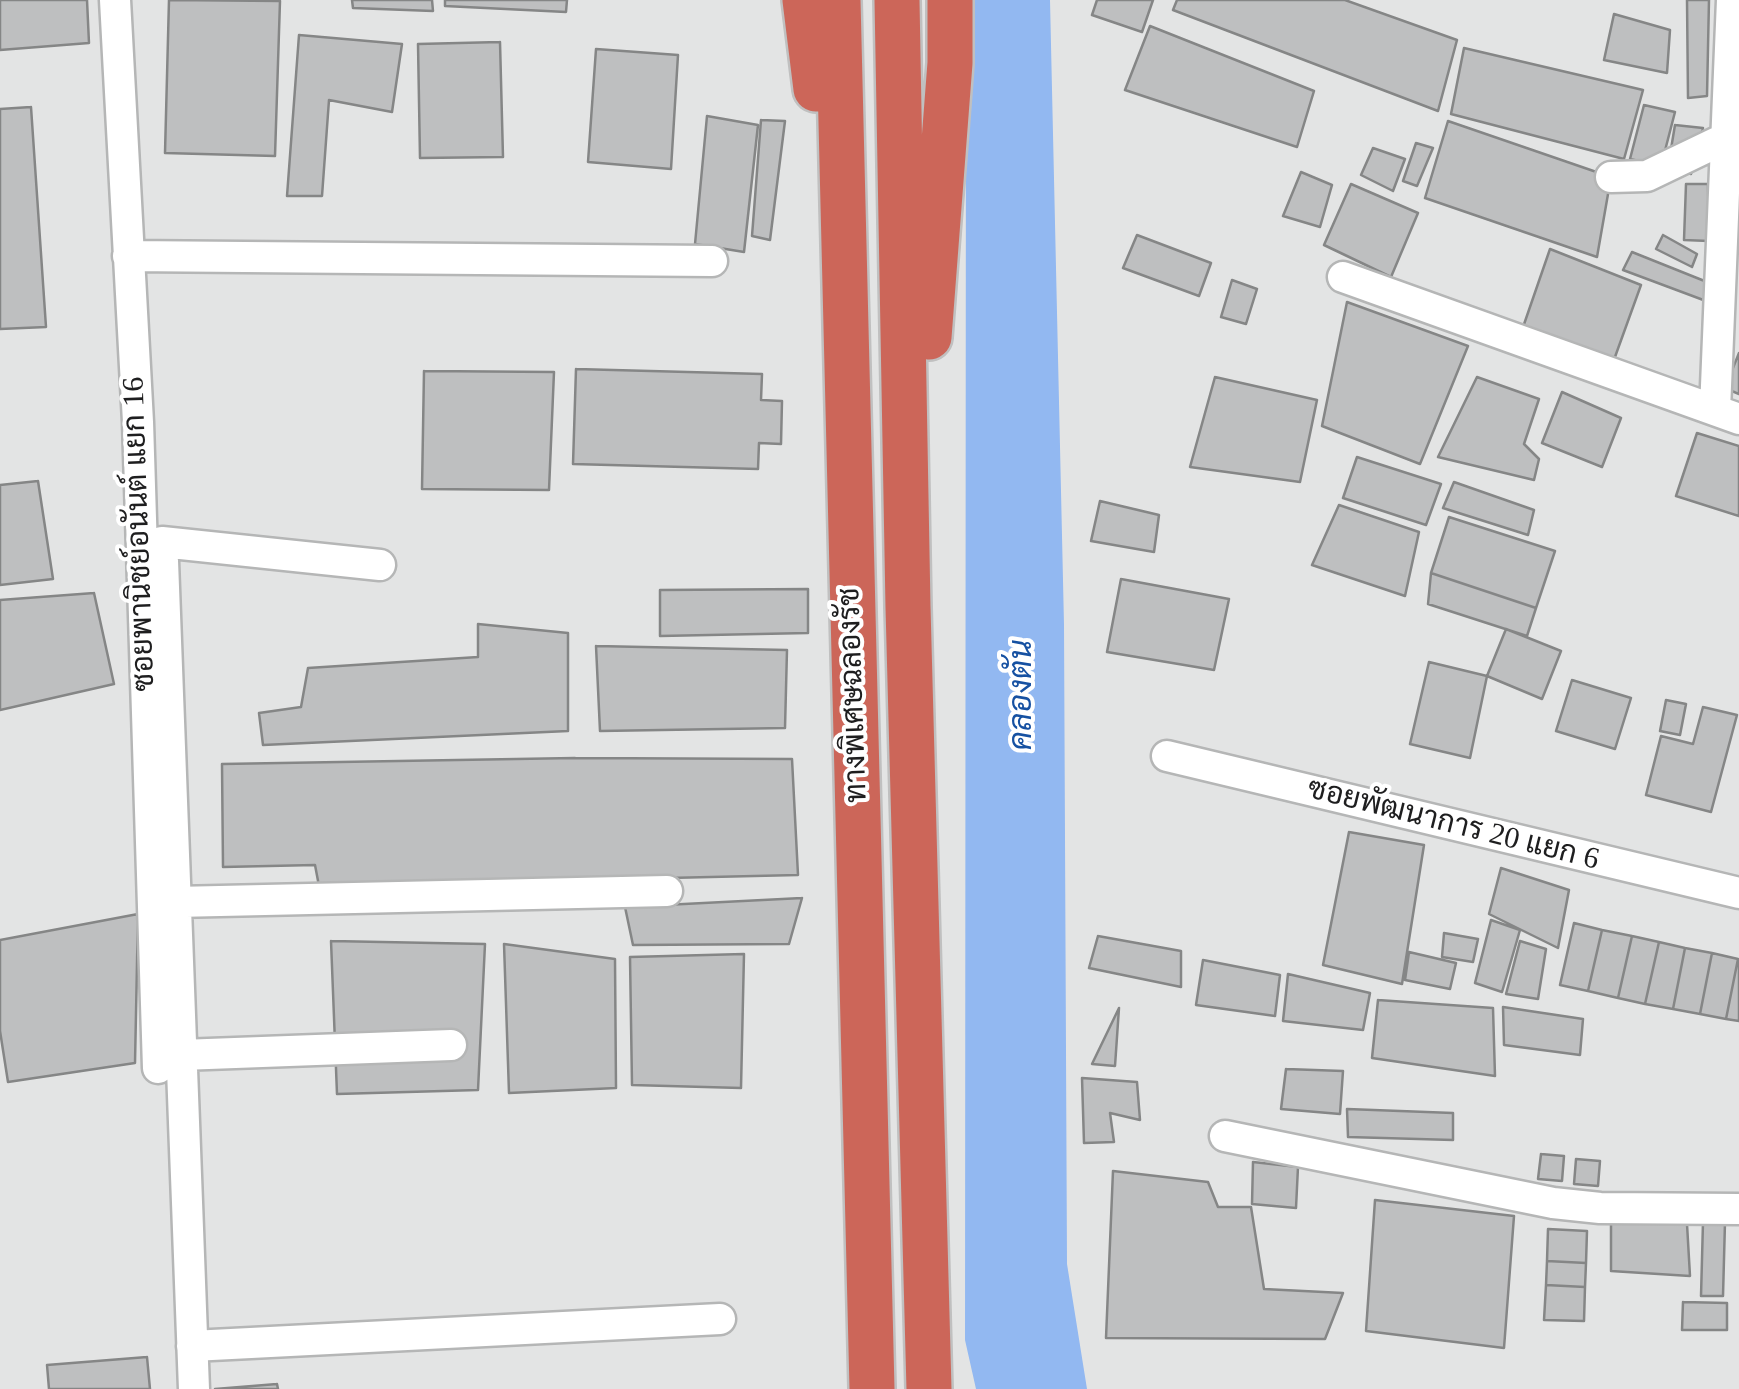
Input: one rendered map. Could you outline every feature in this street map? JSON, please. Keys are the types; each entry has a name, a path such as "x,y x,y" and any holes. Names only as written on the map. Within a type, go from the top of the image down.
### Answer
{"highway":[{"path":"805,0 842,254"},
{"name":"ทางพิเศษฉลองรัช","path":"838,0 872,1389"},
{"name":"ทางพิเศษฉลองรัช","path":"897,0 929,1389"},
{"path":"908,607 950,63 950,0"}],"street":[{"name":"ซอยพานิชย์อนันต์ แยก 16","path":"116,0 170,1061"},
{"path":"1343,277 1727,414 1726,138 1732,0"},
{"path":"1611,177 1647,176 1726,138"},
{"path":"128,256 712,261"},
{"path":"138,422 160,494 176,902 170,1061 194,1389"},
{"path":"162,542 380,566"},
{"name":"ซอยพัฒนาการ 20 แยก 6","path":"1167,756 1739,893"},
{"path":"176,902 667,891"},
{"path":"170,1061 451,1045"},
{"path":"1225,1136 1553,1203 1600,1208 1739,1209"},
{"path":"192,1346 720,1319"}],"water":[{"name":"คลองตัน","path":"966,0 1050,0 1064,625 1067,1264 1087,1389 976,1389 965,1340"}],"building":[{"path":"0,0 87,0 89,43 0,50"},
{"path":"169,0 280,1 275,156 165,153"},
{"path":"352,0 432,0 433,11 353,8"},
{"path":"445,0 567,0 566,12 445,6"},
{"path":"1097,0 1153,0 1142,32 1092,15"},
{"path":"1177,0 1345,0 1457,40 1438,111 1173,10"},
{"path":"1687,0 1709,0 1707,96 1688,98"},
{"path":"1614,14 1670,30 1667,73 1604,60"},
{"path":"1150,26 1314,91 1297,147 1125,90"},
{"path":"299,35 402,44 392,112 329,100 322,196 287,196"},
{"path":"500,42 503,157 420,158 418,44"},
{"path":"1464,48 1643,90 1624,159 1451,114"},
{"path":"596,49 678,55 671,169 588,162"},
{"path":"1644,105 1675,112 1661,166 1630,159"},
{"path":"31,107 46,327 0,329 0,109"},
{"path":"707,116 758,125 744,252 695,244"},
{"path":"761,120 785,121 770,240 752,236"},
{"path":"1448,121 1611,177 1597,257 1425,198"},
{"path":"1675,125 1703,128 1691,174 1668,167"},
{"path":"1416,143 1433,148 1417,186 1403,181"},
{"path":"1373,148 1405,159 1393,191 1361,175"},
{"path":"1301,172 1332,185 1320,227 1283,216"},
{"path":"1351,184 1418,213 1391,277 1324,245"},
{"path":"1686,184 1708,184 1709,241 1684,240"},
{"path":"1137,235 1211,263 1199,296 1123,268"},
{"path":"1663,235 1697,254 1692,267 1656,249"},
{"path":"1550,249 1641,285 1611,368 1521,333"},
{"path":"1632,252 1712,284 1706,301 1623,270"},
{"path":"1232,280 1257,289 1246,324 1221,317"},
{"path":"1347,302 1468,346 1420,464 1322,426"},
{"path":"1739,353 1739,394 1725,388"},
{"path":"576,369 762,374 761,400 782,401 781,444 759,443 758,469 573,464"},
{"path":"424,371 554,372 549,490 422,489"},
{"path":"1215,377 1317,400 1300,482 1190,467"},
{"path":"1477,377 1539,399 1524,444 1539,459 1534,480 1438,457"},
{"path":"1562,392 1621,418 1602,467 1542,443"},
{"path":"1697,433 1739,446 1739,516 1676,496"},
{"path":"1357,457 1441,484 1426,525 1343,498"},
{"path":"38,481 53,579 0,585 0,485"},
{"path":"1454,482 1534,510 1528,535 1443,508"},
{"path":"1100,501 1159,515 1154,552 1091,541"},
{"path":"1339,505 1419,532 1405,596 1312,565"},
{"path":"1449,517 1555,551 1536,608 1431,573"},
{"path":"1431,573 1536,608 1527,636 1428,604"},
{"path":"1121,579 1229,599 1214,670 1107,652"},
{"path":"808,589 808,633 660,636 660,590"},
{"path":"94,593 114,684 0,710 0,600"},
{"path":"478,624 568,633 568,731 263,745 259,713 301,707 308,668 478,657"},
{"path":"1506,629 1561,651 1542,699 1487,676"},
{"path":"596,646 787,650 785,728 600,731"},
{"path":"1429,662 1487,676 1470,758 1410,744"},
{"path":"1572,680 1631,698 1615,749 1556,731"},
{"path":"1666,700 1686,704 1680,735 1660,731"},
{"path":"1703,707 1737,715 1711,812 1646,795 1661,736 1693,744"},
{"path":"792,759 798,875 319,886 315,865 223,867 222,764"},
{"path":"1349,832 1424,845 1402,984 1323,965"},
{"path":"1501,868 1569,890 1558,948 1489,914"},
{"path":"802,898 789,944 633,945 625,907"},
{"path":"138,914 135,1063 8,1082 0,1031 0,940"},
{"path":"1491,920 1520,930 1502,992 1475,983"},
{"path":"1574,923 1602,930 1588,991 1560,985"},
{"path":"1602,930 1632,936 1618,998 1588,991"},
{"path":"1444,933 1478,939 1473,962 1442,957"},
{"path":"1098,936 1181,951 1181,987 1089,968"},
{"path":"1632,936 1659,942 1645,1004 1618,998"},
{"path":"331,941 485,944 478,1090 337,1094"},
{"path":"1520,941 1546,949 1538,999 1506,994"},
{"path":"1659,942 1685,948 1673,1009 1645,1004"},
{"path":"504,944 615,959 616,1088 509,1093"},
{"path":"1685,948 1712,953 1700,1014 1673,1009"},
{"path":"1409,952 1456,963 1450,989 1405,980"},
{"path":"1712,953 1738,959 1726,1019 1700,1014"},
{"path":"744,954 741,1088 632,1085 630,957"},
{"path":"1203,960 1280,975 1275,1016 1196,1005"},
{"path":"1739,960 1739,1021 1726,1019"},
{"path":"1288,974 1370,993 1363,1030 1283,1021"},
{"path":"1378,1000 1493,1008 1495,1076 1372,1058"},
{"path":"1503,1007 1583,1019 1580,1055 1504,1045"},
{"path":"1119,1008 1115,1066 1092,1064"},
{"path":"1286,1069 1343,1071 1340,1114 1281,1109"},
{"path":"1082,1078 1137,1082 1140,1120 1110,1113 1114,1142 1084,1143"},
{"path":"1347,1109 1453,1113 1453,1140 1348,1137"},
{"path":"1541,1154 1564,1156 1562,1181 1538,1179"},
{"path":"1576,1159 1600,1161 1598,1186 1574,1184"},
{"path":"1253,1162 1298,1167 1296,1208 1252,1204"},
{"path":"1113,1171 1208,1182 1218,1207 1251,1207 1264,1289 1343,1293 1325,1339 1106,1338"},
{"path":"1375,1200 1514,1216 1504,1348 1366,1331"},
{"path":"1611,1221 1687,1224 1690,1276 1611,1271"},
{"path":"1703,1222 1725,1222 1723,1296 1701,1296"},
{"path":"1548,1229 1587,1231 1586,1263 1547,1261"},
{"path":"1547,1261 1586,1263 1585,1287 1546,1285"},
{"path":"1546,1285 1585,1287 1584,1321 1544,1320"},
{"path":"1683,1302 1727,1303 1727,1330 1682,1330"},
{"path":"147,1357 150,1389 49,1389 47,1365"},
{"path":"277,1384 278,1389 215,1389"}]}
